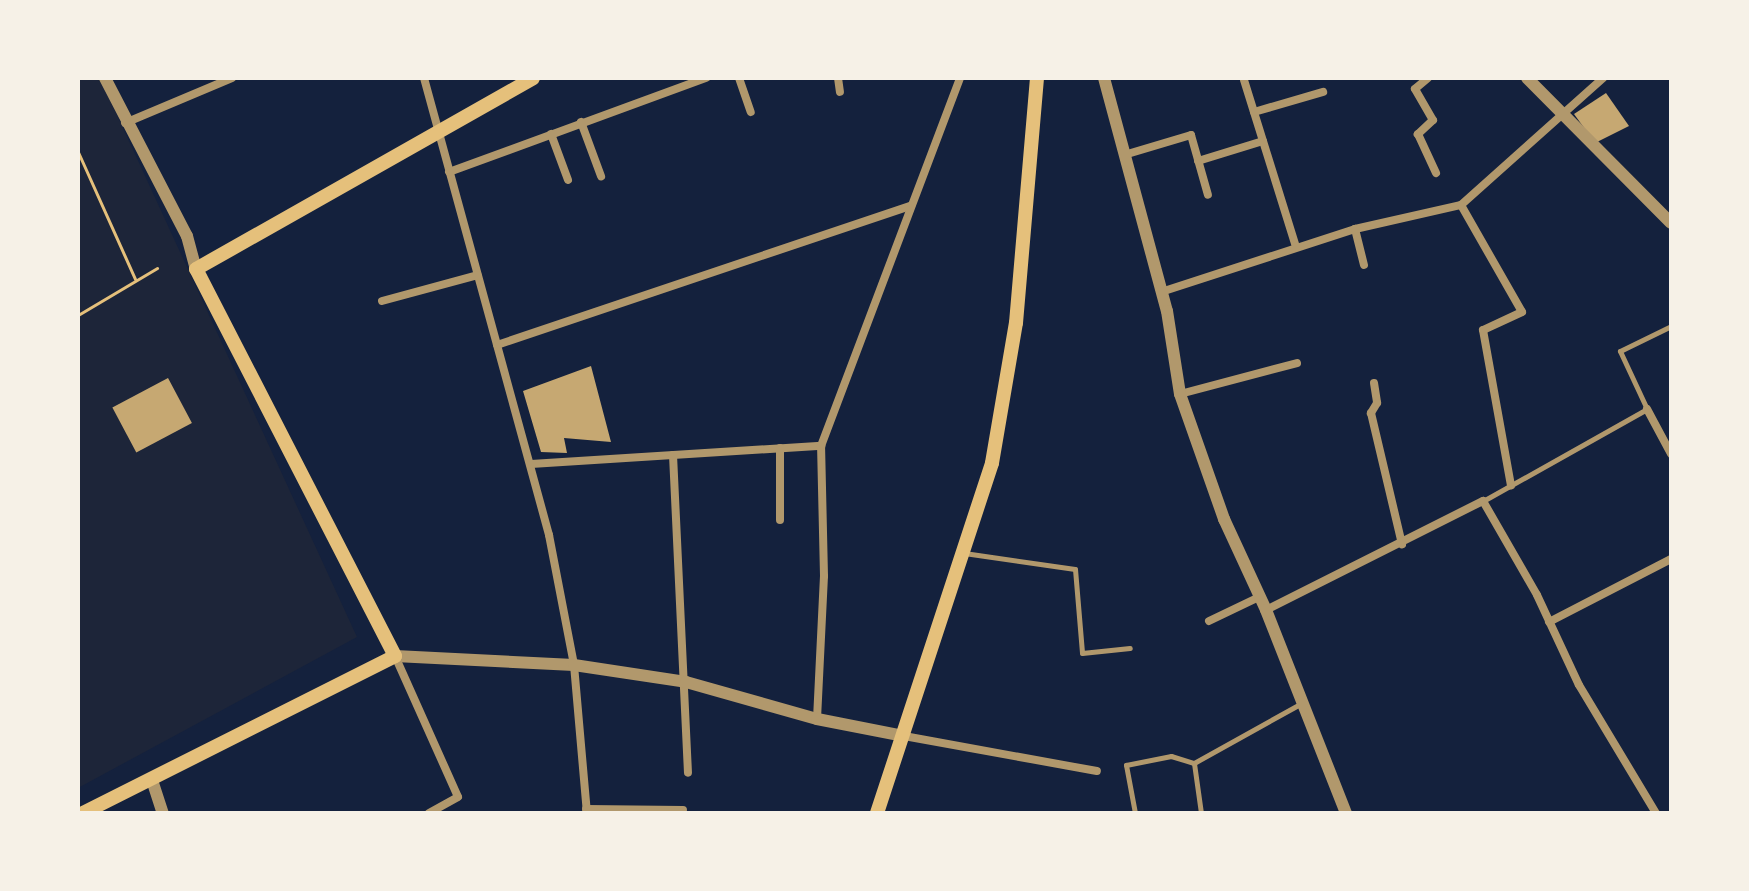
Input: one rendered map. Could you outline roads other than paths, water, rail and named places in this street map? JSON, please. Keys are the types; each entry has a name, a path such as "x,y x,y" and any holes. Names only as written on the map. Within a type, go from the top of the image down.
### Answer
{"main road":[{"path":"393,652 196,269 533,78"},
{"path":"877,813 992,463 1016,323 1037,78"},
{"path":"83,813 152,780 393,652"},
{"path":"78,806 393,652"}],"street":[{"path":"105,78 125,123 187,236 196,269"},
{"path":"125,123 232,78"},
{"path":"424,78 531,464 574,665 586,811 683,810"},
{"path":"449,172 706,78"},
{"path":"739,78 751,112"},
{"path":"838,78 840,92"},
{"path":"817,719 824,576 821,446 960,78"},
{"path":"1104,78 1161,292 1180,394 1224,519 1266,610 1346,813"},
{"path":"1428,78 1415,89 1433,120 1418,134 1436,173"},
{"path":"1527,78 1671,223"},
{"path":"1161,292 1355,229 1461,205 1563,117 1603,78"},
{"path":"1244,80 1296,247"},
{"path":"1254,112 1323,92"},
{"path":"581,122 601,176"},
{"path":"551,134 568,180"},
{"path":"1124,155 1191,135 1208,195"},
{"path":"1198,161 1263,141"},
{"path":"1461,205 1522,312 1483,330 1511,485"},
{"path":"497,345 911,206"},
{"path":"1355,229 1364,265"},
{"path":"382,301 478,275"},
{"path":"1180,394 1297,363"},
{"path":"1374,383 1377,403 1371,413 1402,544"},
{"path":"1647,409 1671,454"},
{"path":"531,464 821,446"},
{"path":"780,448 780,520"},
{"path":"673,455 688,773"},
{"path":"1266,610 1483,501 1549,622 1579,685 1656,813"},
{"path":"1549,622 1671,559"},
{"path":"1209,621 1259,597"},
{"path":"429,813 458,797 393,652 574,665 686,682 817,719 1097,771"},
{"path":"152,780 163,813"}],"lane":[{"path":"1483,501 1647,409 1620,351 1671,326"},
{"path":"963,552 1075,569 1082,653 1130,648"},
{"path":"1135,813 1126,765 1171,756 1194,763 1304,702"},
{"path":"1194,763 1201,813"}]}
